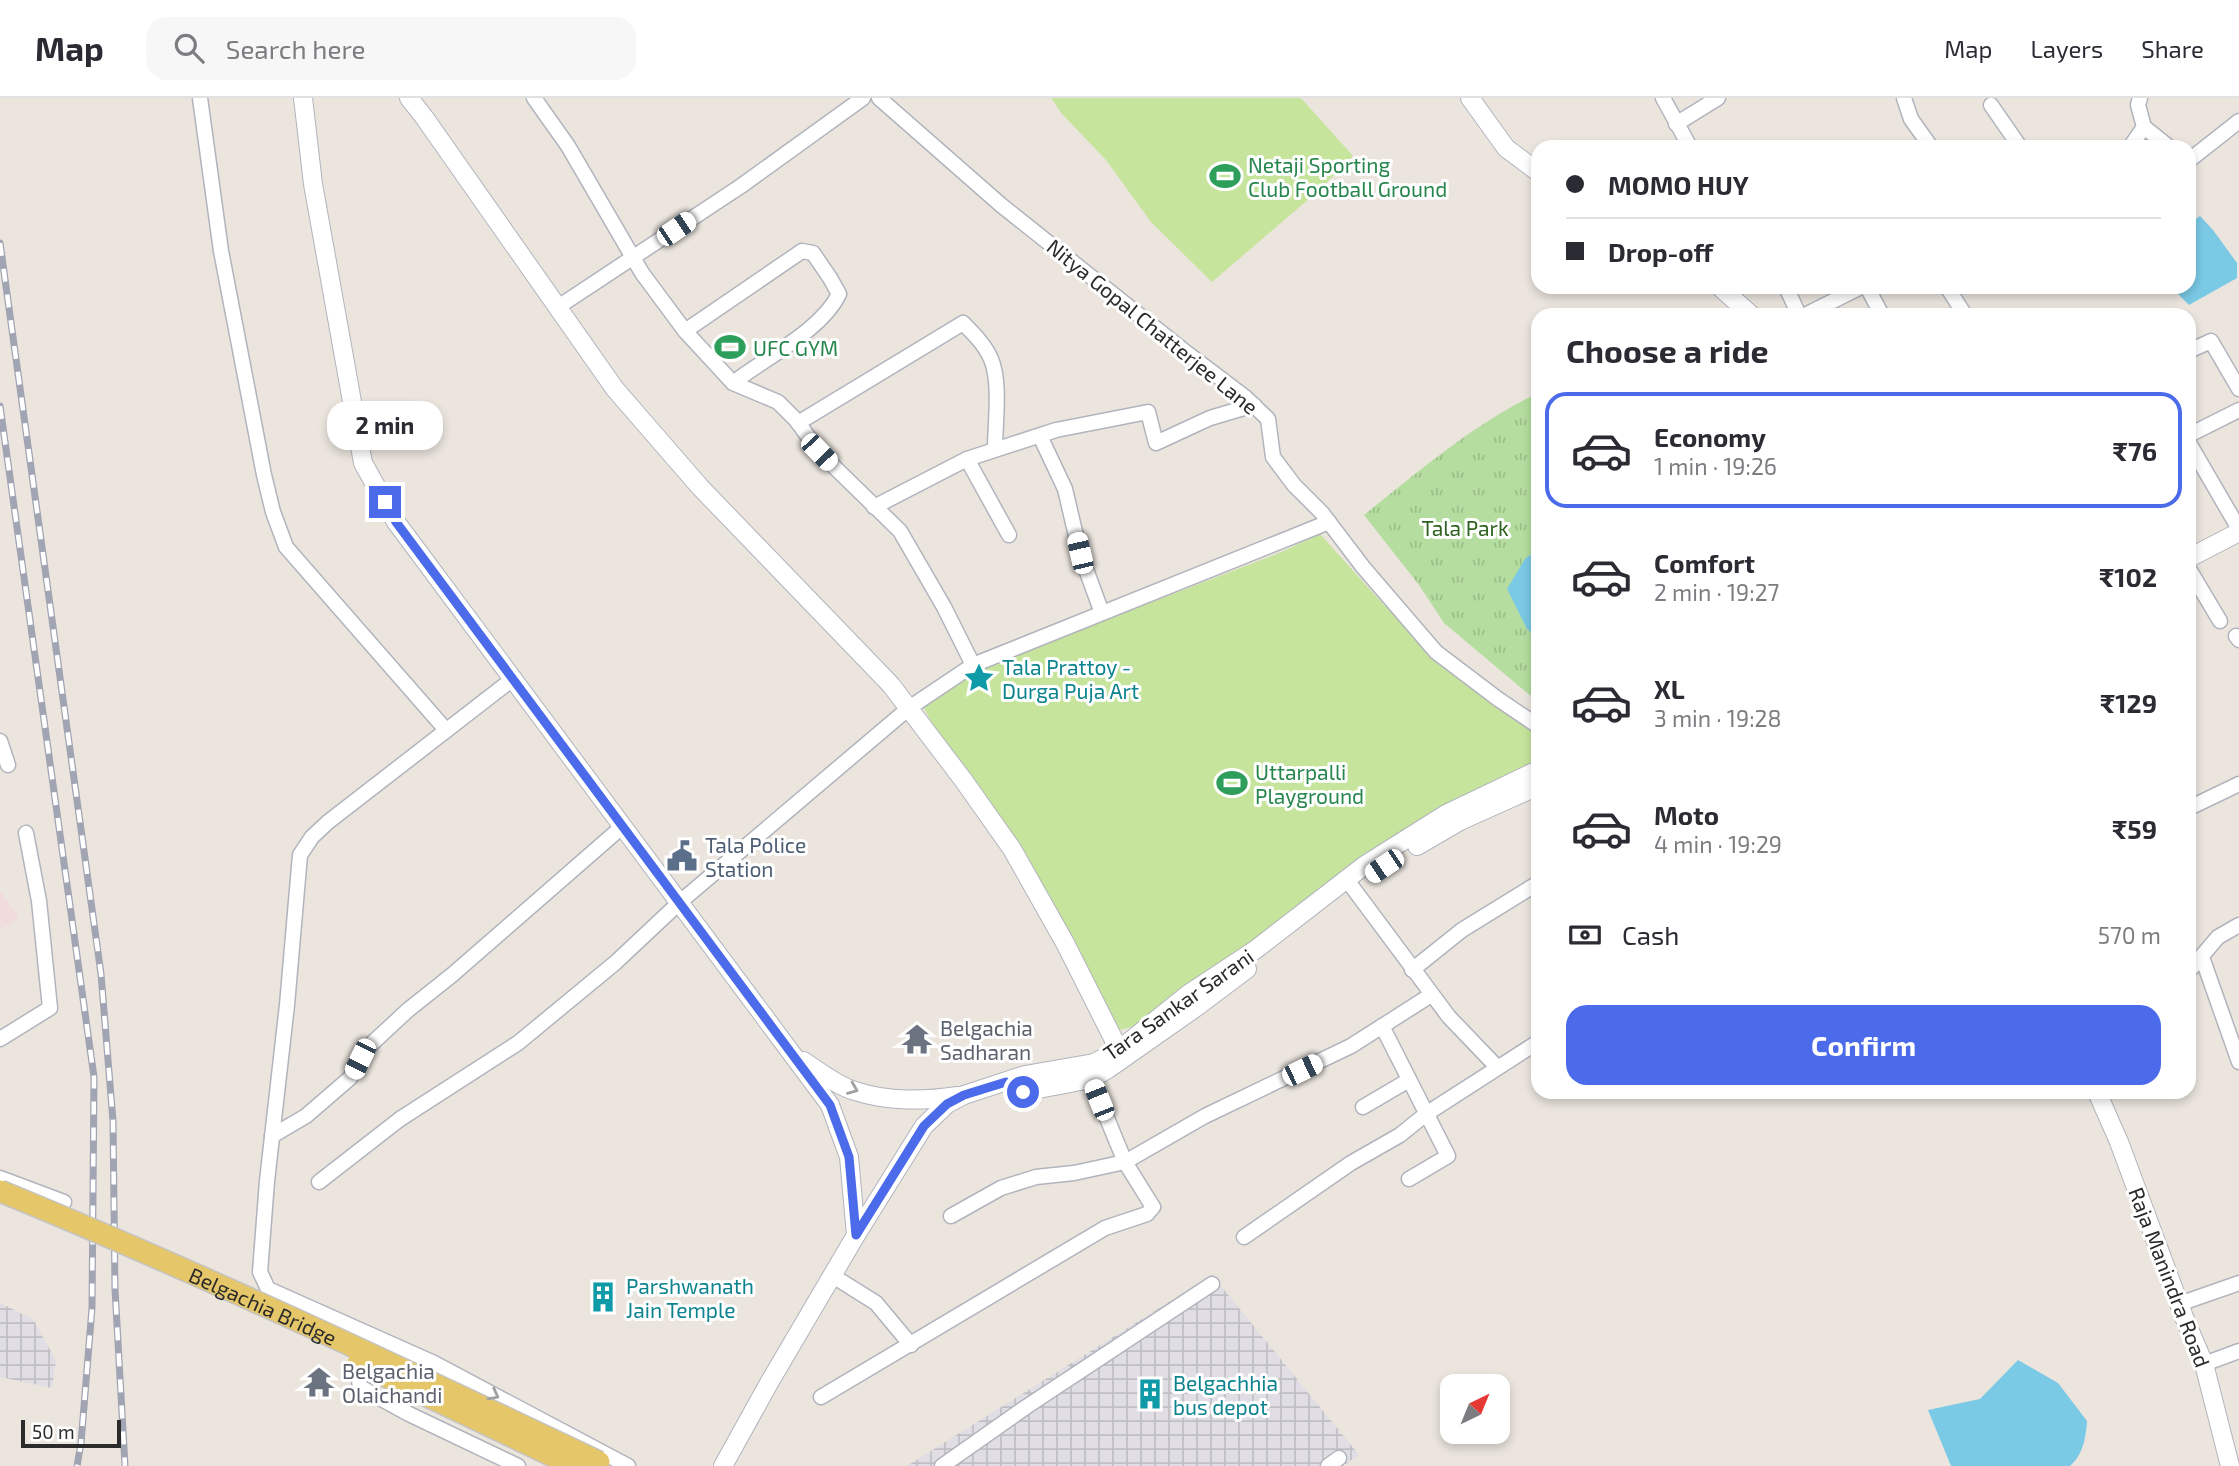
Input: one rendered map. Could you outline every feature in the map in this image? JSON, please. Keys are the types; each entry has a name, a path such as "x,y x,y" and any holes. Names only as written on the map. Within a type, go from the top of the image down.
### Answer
{"main road":[{"name":"Belgachia Bridge","path":"0,1191 185,1269 599,1462"},
{"path":"0,1204 102,1245 262,1317 574,1466"}],"street":[{"path":"200,98 221,251 264,475 273,512 286,547 446,730"},
{"path":"303,98 313,184 363,463 396,522 830,1105 849,1157 856,1235"},
{"path":"409,98 614,389 700,487 891,685 909,708 1012,849 1065,943 1119,1050"},
{"path":"534,98 568,146 642,273 685,331 733,383 778,402 798,423 819,452 900,531 944,607 973,665"},
{"path":"558,307 741,186 863,98"},
{"name":"Nitya Gopal Chatterjee Lane","path":"879,98 1001,205 1254,405 1268,419 1273,457 1294,485 1329,522 1363,568 1436,652 1531,721"},
{"path":"1470,98 1506,148 1531,167"},
{"path":"1663,98 1686,140"},
{"path":"1676,124 1718,98"},
{"path":"1904,98 1911,119 1926,140"},
{"path":"2140,98 2138,105 2144,127 2160,140"},
{"path":"1991,105 2015,140"},
{"path":"2196,155 2239,121"},
{"path":"2135,140 2144,127"},
{"path":"685,331 802,251 813,253 839,294 835,303 806,332 733,383"},
{"path":"1728,294 1743,308"},
{"path":"1819,308 1847,294"},
{"path":"798,423 964,323 991,358 996,374 995,449"},
{"path":"2196,348 2211,341 2239,389"},
{"path":"874,508 967,459 1056,430 1149,412 1156,443 1210,418 1254,405"},
{"path":"2196,432 2239,410"},
{"path":"1040,436 1065,489 1080,553 1101,613"},
{"path":"2196,455 2239,530 2196,554"},
{"path":"967,459 1009,535"},
{"path":"319,1182 400,1119 518,1043 615,964 680,902 909,708 973,665 1329,522"},
{"path":"2196,581 2220,621"},
{"path":"514,678 328,822 312,837 300,855 260,1272 268,1289 434,1363 628,1466"},
{"path":"0,741 8,765"},
{"name":"Tara Sankar Sarani","path":"723,1466 856,1235 924,1126 947,1104 964,1095 1025,1075 1087,1072 1094,1063 1119,1050 1187,995 1349,884 1365,865 1446,814 1531,773"},
{"path":"2196,805 2239,784"},
{"path":"821,1397 1105,1228 1152,1210 1153,1207 1125,1163 1087,1072 1108,1069 1195,1008 1349,884 1460,821 1531,789"},
{"path":"272,1136 306,1116 350,1078 367,1048 623,826"},
{"path":"0,1039 50,1008 40,911 26,833"},
{"path":"1349,884 1449,1017 1497,1067"},
{"path":"1412,970 1462,930 1531,887"},
{"path":"2196,963 2218,937 2239,925"},
{"path":"2202,957 2239,1062"},
{"path":"951,1216 1001,1188 1037,1177 1125,1163 1205,1116 1351,1046 1432,995"},
{"path":"1382,1027 1448,1156 1409,1179"},
{"path":"1244,1237 1351,1163 1400,1135 1426,1114 1531,1046"},
{"path":"794,1056 853,1091 889,1099 925,1100 964,1095"},
{"path":"1363,1107 1409,1080"},
{"name":"Raja Manindra Road","path":"2099,1099 2119,1142 2204,1364 2230,1466"},
{"path":"0,1178 64,1202"},
{"path":"833,1276 868,1295 911,1345"},
{"path":"2179,1304 2239,1283"},
{"path":"942,1466 1212,1284"},
{"path":"380,1339 358,1373 360,1387 509,1464"},
{"path":"2204,1364 2239,1351"}],"shaded area":[{"path":"0,891 19,918 0,930"},
{"path":"1212,1275 1359,1455 1343,1466 907,1466"},
{"path":"0,1303 33,1319 56,1361 52,1388 0,1377"}],"green space":[{"name":"Netaji Sporting Club Football Ground","path":"1051,98 1301,98 1353,156 1317,192 1212,282 1151,222 1106,160 1062,114"},
{"name":"Tala Park","path":"1531,397 1531,696 1444,623 1419,585 1364,515 1470,433"},
{"name":"Uttarpalli Playground","path":"1320,534 1383,604 1489,702 1531,729 1531,773 1267,931 1207,971 1164,1006 1132,1027 1119,1030 1094,984 939,737 923,706 976,670 1279,553"}],"water":[{"path":"2200,216 2237,263 2237,278 2189,305 2178,294 2196,294 2196,219"},
{"path":"1531,554 1531,633 1507,589 1525,559"},
{"path":"2018,1360 2058,1383 2087,1421 2085,1439 2078,1457 2070,1466 1951,1466 1928,1410 1980,1399"}],"railway":[{"path":"0,243 101,974 113,1121 115,1289 125,1466"},
{"path":"0,406 94,1077 92,1308 77,1466"}],"place":[{"name":"Netaji Sporting Club Football Ground","path":"1225,176"},
{"name":"UFC GYM","path":"730,347"},
{"name":"Tala Prattoy - Durga Puja Art","path":"979,678"},
{"name":"Uttarpalli Playground","path":"1232,783"},
{"name":"Tala Police Station","path":"682,856"},
{"name":"Belgachia Sadharan","path":"917,1039"},
{"name":"Parshwanath Jain Temple","path":"603,1297"},
{"name":"Belgachia Olaichandi","path":"319,1382"},
{"name":"Belgachhia bus depot","path":"1150,1394"}],"route":[{"path":"385,502 396,522 830,1105 849,1157 856,1235 924,1126 947,1104 964,1095 1006,1082 1023,1092"}]}
